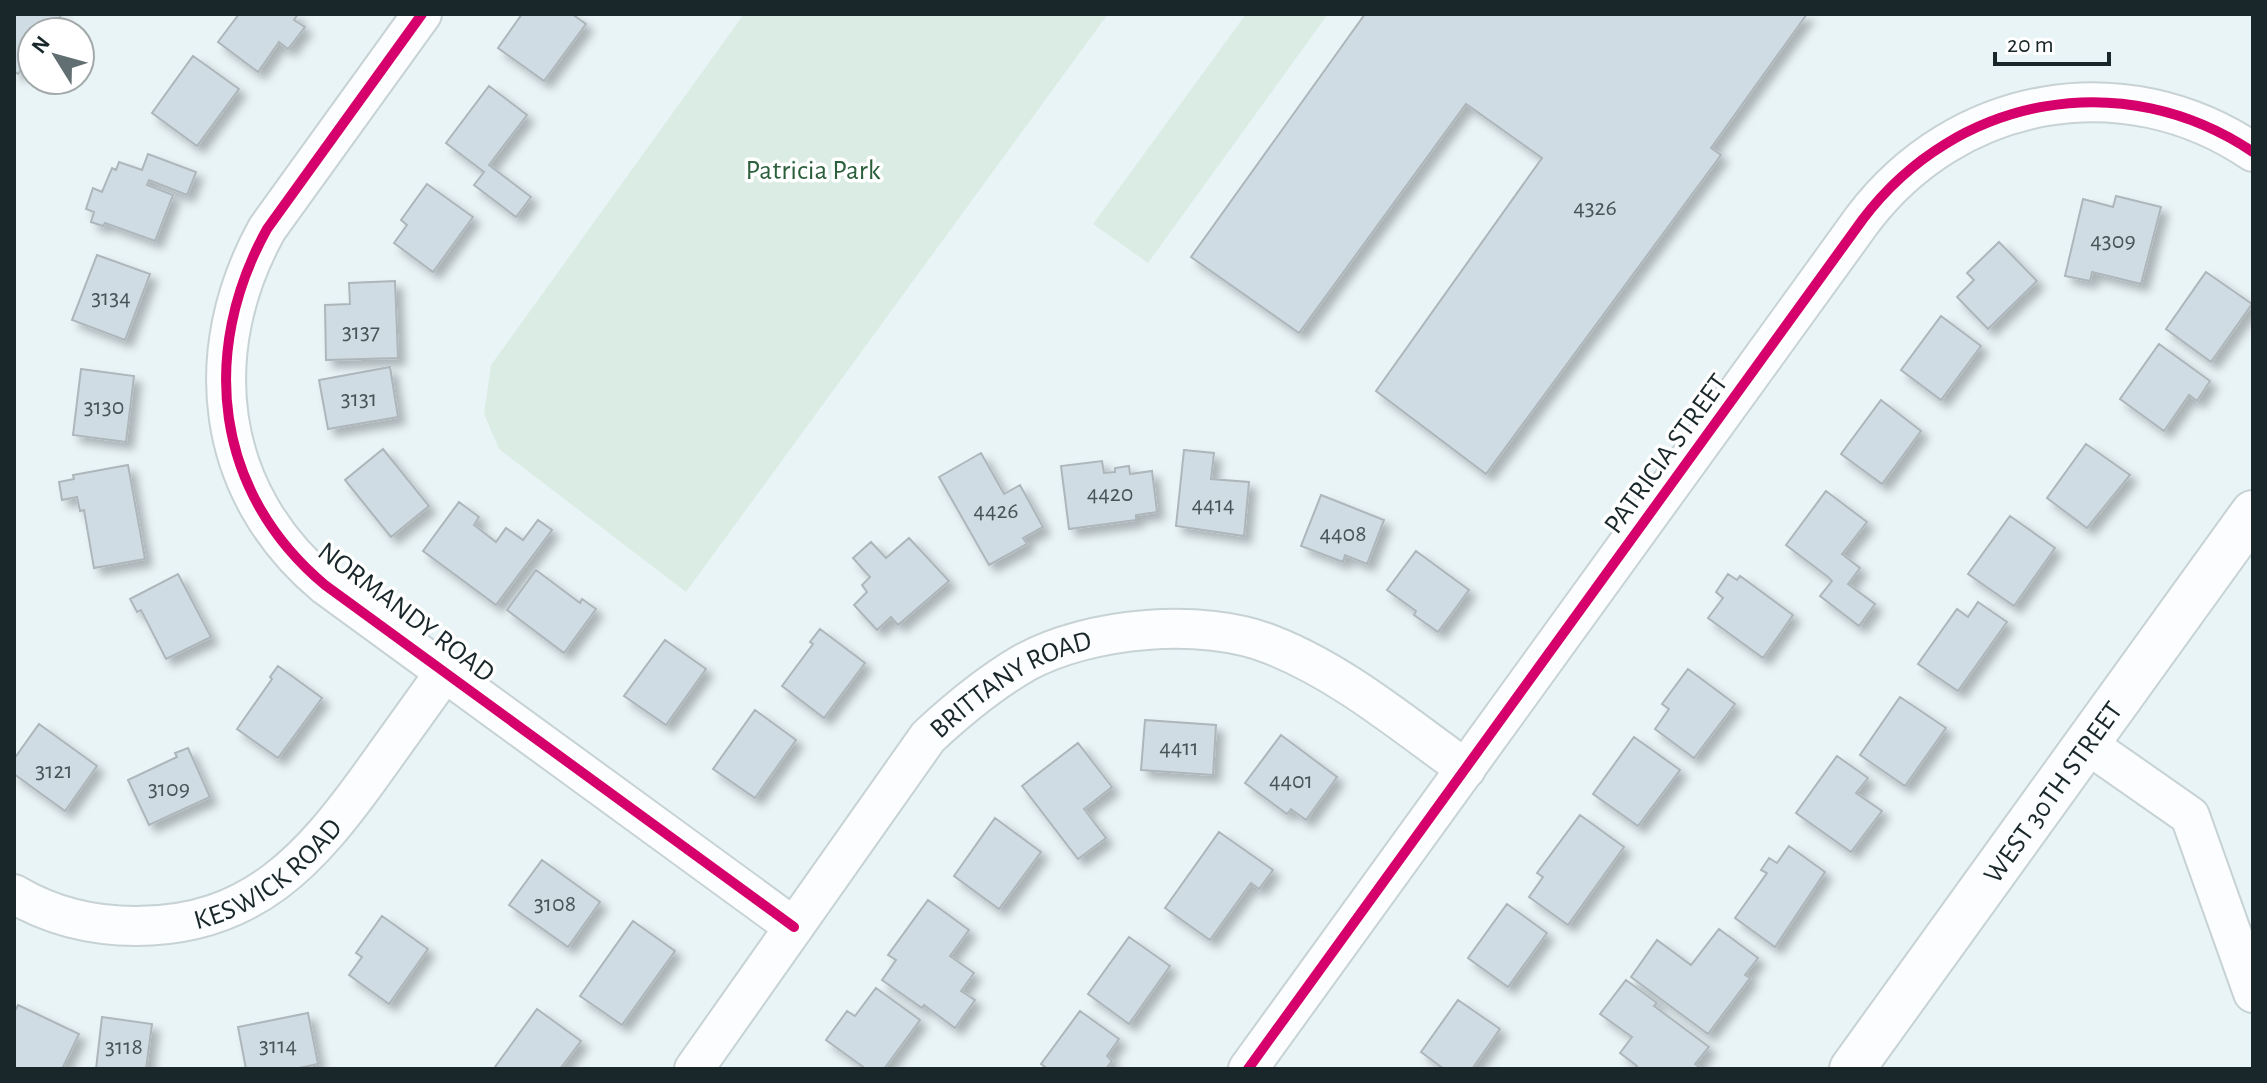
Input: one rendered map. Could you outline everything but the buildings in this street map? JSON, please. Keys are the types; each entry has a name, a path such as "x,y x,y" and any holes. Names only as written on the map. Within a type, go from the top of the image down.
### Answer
{"main road":[{"name":"WEST 30TH STREET","path":"1852,1069 2253,513"}],"street":[{"name":"NORMANDY ROAD","path":"422,14 267,229 249,260 232,311 226,346 226,399 241,468 266,517 287,546 325,585 794,927"},
{"name":"PATRICIA STREET","path":"1248,1069 1869,212 1927,155 1942,144 2008,115 2060,103 2088,102 2150,107 2219,131 2253,152"},
{"name":"BRITTANY ROAD","path":"694,1069 928,737 967,701 1025,663 1058,648 1093,639 1196,628 1262,641 1321,668 1466,769"},
{"name":"KESWICK ROAD","path":"14,894 87,922 121,926 157,926 208,916 256,895 285,876 335,826 445,672"},
{"path":"2087,744 2190,816 2253,993"}],"green space":[{"name":"Patricia Park","path":"744,14 1108,14 686,592 499,449 484,414 491,365"},
{"path":"1246,14 1328,14 1148,263 1093,224"}],"cycle path":[{"path":"422,14 267,229 245,276 232,323 226,371 229,418 240,464 260,507 288,548 325,585 794,927"},
{"path":"1248,1069 1863,219 1901,177 1945,144 1994,120 2045,106 2098,102 2151,108 2203,125 2253,152"}]}
